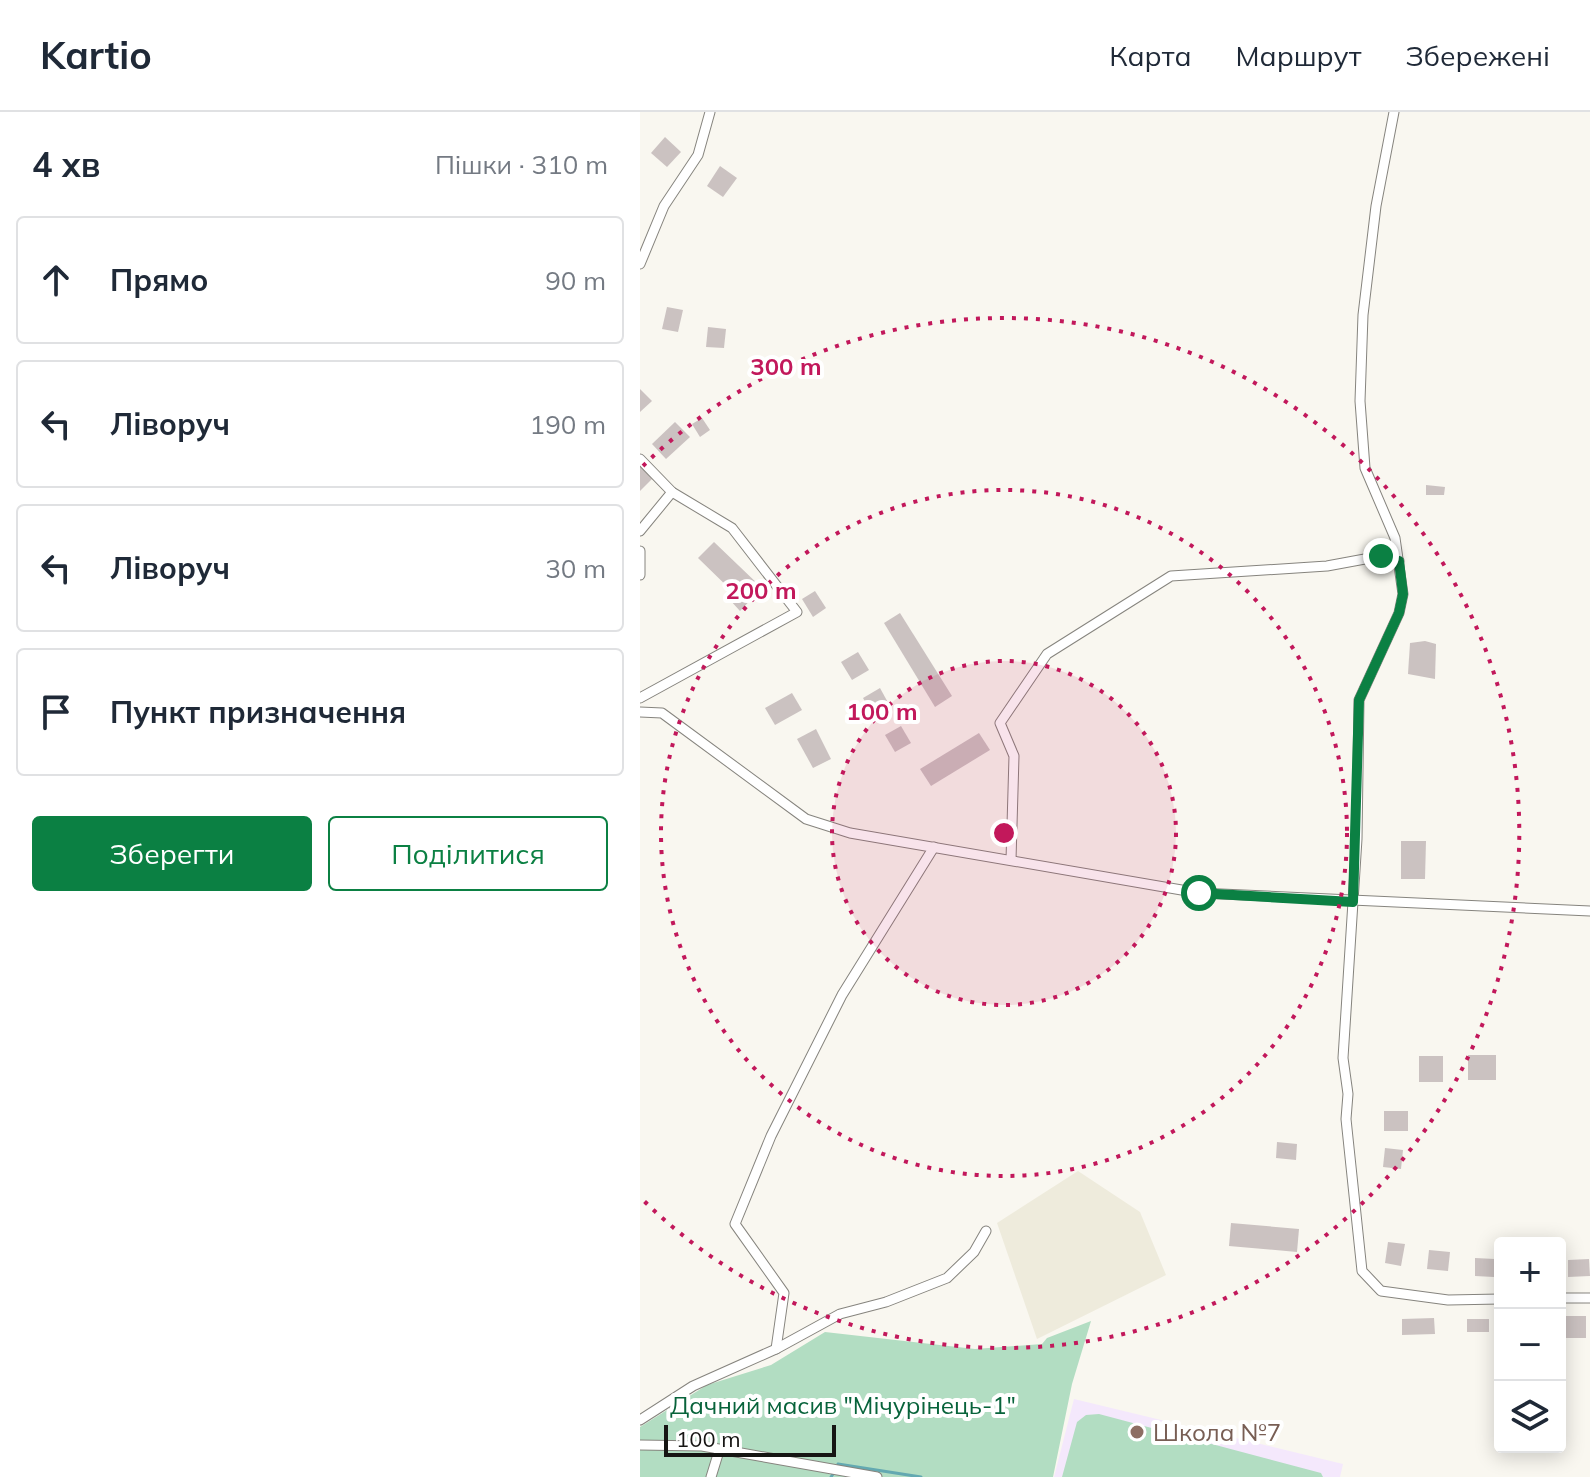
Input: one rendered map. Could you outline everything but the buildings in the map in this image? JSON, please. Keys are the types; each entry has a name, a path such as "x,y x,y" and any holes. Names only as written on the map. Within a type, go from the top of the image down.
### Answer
{"street":[{"path":"640,264 664,206 698,155 710,112"},
{"path":"1394,112 1376,206 1362,329 1360,401 1365,468 1395,538 1403,594 1399,613 1359,700 1353,902 1343,1058 1348,1094 1346,1119 1362,1271 1381,1291 1448,1300 1494,1299"},
{"path":"640,459 672,492 732,528 797,612 640,698"},
{"path":"640,543 642,530 672,492"},
{"path":"640,551 640,575"},
{"path":"1015,860 1014,756 1000,723 1047,654 1171,576 1327,566 1381,556 1399,561"},
{"path":"640,712 662,713 806,819 850,833 1199,893 1590,911"},
{"path":"776,1349 784,1293 735,1224 771,1136 842,995 934,847"},
{"path":"640,1420 693,1386 776,1349 840,1314 908,1294 947,1278 974,1252 986,1231"},
{"path":"1566,1298 1590,1298"},
{"path":"640,1445 678,1443 877,1477"},
{"path":"711,1477 719,1451"}],"shaded area":[{"path":"1078,1171 1140,1212 1166,1275 1037,1339 997,1223"},
{"name":"Школа №7","path":"1074,1399 1343,1464 1340,1477 1054,1477"}],"green space":[{"name":"Дачний масив \"Мічурінець-1\"","path":"1091,1321 1072,1384 1053,1477 640,1477 640,1427 707,1385 771,1365 825,1332 975,1349 1042,1344 1047,1338"},
{"name":"Школа №7","path":"1099,1414 1321,1473 1323,1477 1062,1477 1077,1422 1086,1415"}],"waterway":[{"path":"838,1464 921,1477"}],"place":[{"name":"Школа №7","path":"1137,1432"}],"route":[{"path":"1199,893 1353,902 1359,700 1399,613 1403,594 1399,561 1381,556"}]}
